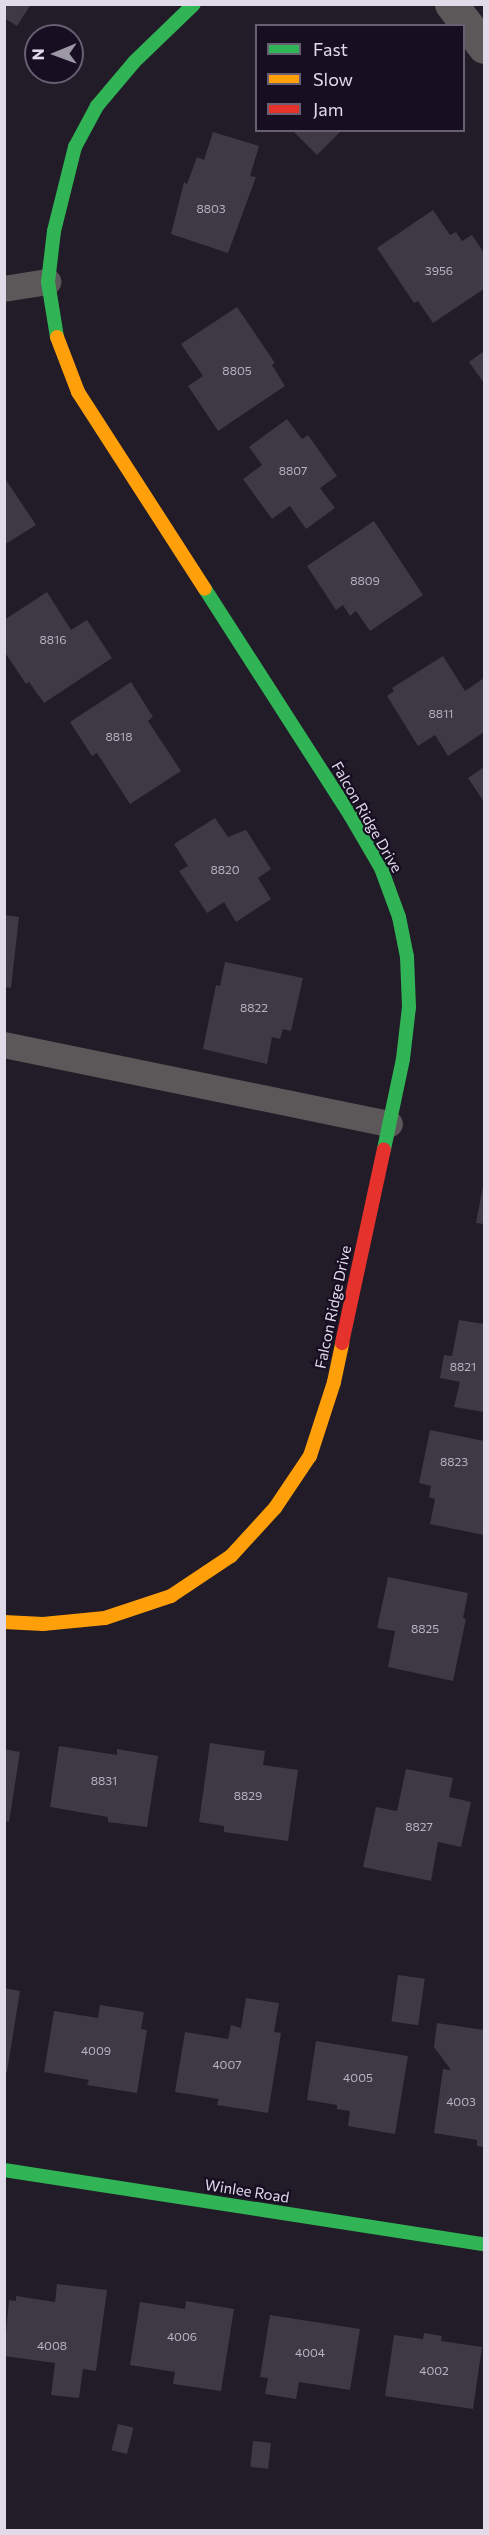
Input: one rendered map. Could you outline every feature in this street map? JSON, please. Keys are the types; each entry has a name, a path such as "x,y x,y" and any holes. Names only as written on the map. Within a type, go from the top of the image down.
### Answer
{"street":[{"name":"Falcon Ridge Drive","path":"4,1622 43,1624 105,1618 171,1596 231,1556 275,1508 310,1456 334,1382 403,1059 409,1007 407,957 399,917 381,868 350,815 78,392 58,345 48,282 54,231 75,147 92,116 134,62 194,4"},
{"path":"451,4 484,47"},
{"name":"Winlee Road","path":"4,2170 484,2244"}],"lane":[{"path":"4,289 48,282"},
{"path":"4,1045 390,1124"}],"building":[{"path":"4,4 31,4 17,26 4,18"},
{"path":"213,132 259,146 250,176 256,177 228,253 171,234 184,182 187,184 197,157 204,160"},
{"path":"294,132 340,132 317,155"},
{"path":"433,210 450,235 456,232 462,241 472,235 484,253 484,289 433,323 418,301 414,303 377,248"},
{"path":"237,307 275,363 272,365 285,386 218,431 188,386 203,376 181,344"},
{"path":"484,351 484,383 469,362"},
{"path":"287,419 302,439 308,435 337,476 320,488 335,508 306,529 290,506 272,519 243,479 262,465 249,447"},
{"path":"4,477 36,525 4,545"},
{"path":"374,521 423,595 370,631 356,611 350,616 343,605 336,610 307,566"},
{"path":"47,592 71,630 87,620 112,658 44,703 29,682 26,684 4,651 4,620"},
{"path":"443,656 465,691 484,678 484,732 448,756 435,735 418,746 387,696 394,691 392,688"},
{"path":"131,682 153,717 148,721 181,771 130,804 97,753 92,756 70,722"},
{"path":"484,767 484,802 468,778"},
{"path":"215,818 228,837 246,830 271,869 258,878 271,899 236,922 224,902 207,913 179,871 188,866 174,844"},
{"path":"4,915 19,917 11,988 4,987"},
{"path":"225,962 303,978 291,1031 283,1029 280,1039 272,1037 267,1064 203,1049 216,985 220,986"},
{"path":"484,1186 484,1224 476,1223"},
{"path":"459,1320 484,1324 484,1412 454,1407 460,1382 440,1378 444,1355 452,1356"},
{"path":"430,1430 484,1441 484,1535 430,1524 435,1499 429,1497 431,1486 419,1483"},
{"path":"388,1577 468,1593 463,1618 466,1619 453,1681 388,1667 395,1631 377,1628"},
{"path":"210,1743 265,1751 263,1765 298,1770 288,1841 224,1832 224,1826 199,1822"},
{"path":"59,1746 117,1755 117,1749 158,1756 147,1827 108,1822 108,1817 50,1807"},
{"path":"4,1749 20,1752 9,1822 4,1821"},
{"path":"406,1769 453,1778 449,1797 471,1802 461,1847 438,1842 431,1881 363,1867 376,1807 397,1811"},
{"path":"398,1975 425,1979 418,2025 391,2022"},
{"path":"4,1988 20,1991 7,2072 4,2072"},
{"path":"246,1998 279,2003 274,2032 281,2033 268,2113 217,2105 219,2099 175,2092 185,2032 228,2039 231,2025 241,2028"},
{"path":"100,2005 144,2012 141,2029 147,2030 137,2093 87,2085 89,2080 44,2072 54,2011 98,2018"},
{"path":"437,2023 484,2030 484,2147 477,2146 477,2140 434,2133 443,2069 451,2070 434,2047"},
{"path":"316,2041 408,2056 395,2134 348,2126 350,2111 337,2109 337,2105 307,2100"},
{"path":"57,2284 107,2290 96,2371 83,2369 79,2398 51,2395 55,2363 4,2356 9,2300 16,2301 16,2296 55,2302"},
{"path":"186,2301 234,2309 221,2391 173,2384 175,2372 130,2365 140,2302 185,2309"},
{"path":"270,2315 360,2329 350,2390 299,2382 296,2399 265,2394 268,2378 260,2377"},
{"path":"424,2333 442,2336 441,2341 482,2347 473,2409 385,2396 394,2335 423,2339"},
{"path":"118,2424 134,2428 127,2454 111,2450"},
{"path":"253,2441 271,2443 268,2469 250,2467"}],"traffic: fast":[{"path":"57,337 48,282 54,231 75,147 97,106 134,62 194,4"},
{"path":"205,589 350,815 381,868 399,917 407,957 409,1007 403,1059 384,1149"},
{"path":"4,2170 484,2244"}],"traffic: slow":[{"path":"57,337 78,392 205,589"},
{"path":"4,1622 43,1624 105,1618 171,1596 231,1556 275,1508 310,1456 334,1382 342,1343"}],"traffic: jam":[{"path":"342,1343 384,1149"}]}
